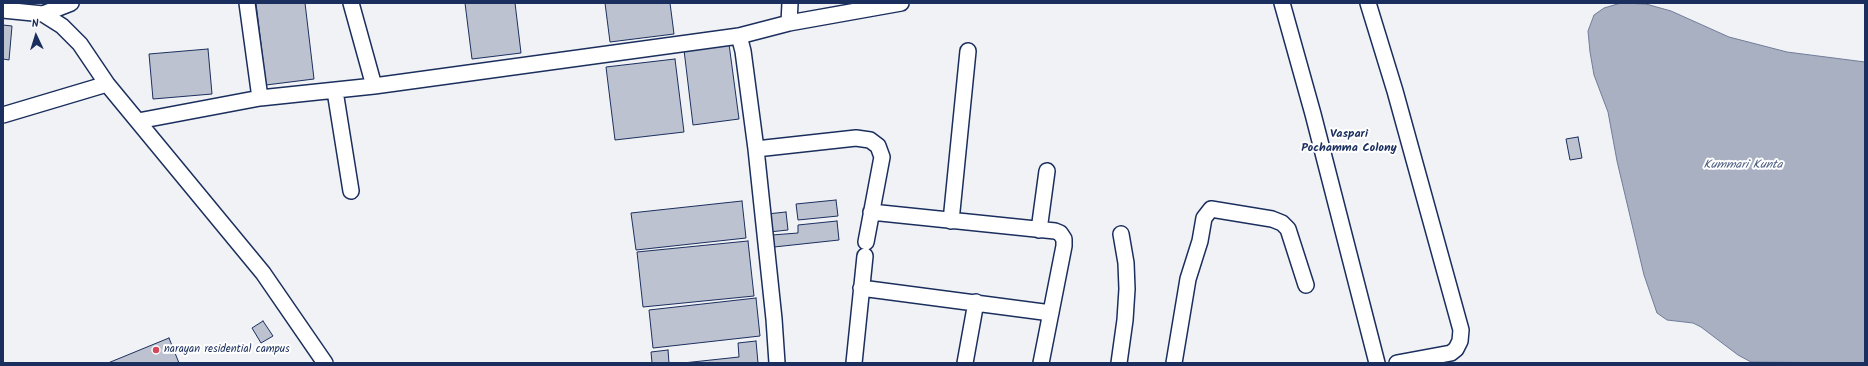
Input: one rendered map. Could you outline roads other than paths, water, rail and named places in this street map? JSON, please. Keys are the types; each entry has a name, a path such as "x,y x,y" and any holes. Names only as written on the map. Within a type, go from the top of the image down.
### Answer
{"street":[{"path":"43,14 71,3"},
{"path":"247,3 260,98"},
{"path":"351,3 374,86"},
{"path":"789,22 790,3"},
{"path":"138,121 260,98 374,86 739,36 789,22 901,3"},
{"path":"1282,3 1313,114 1377,363"},
{"path":"1368,3 1395,90 1461,330 1460,341 1456,349 1451,353 1397,363"},
{"path":"3,10 43,14 62,26 80,44 107,84 263,273 325,363"},
{"path":"739,36 743,51 756,149 774,319 777,363"},
{"path":"951,220 968,51"},
{"path":"3,115 107,84"},
{"path":"335,91 351,191"},
{"path":"756,149 856,138 870,140 878,146 882,156 865,249 861,288 857,363"},
{"path":"1039,230 1047,171"},
{"path":"1174,363 1188,279 1200,241 1204,218 1211,209 1272,219 1282,224 1288,229 1306,285"},
{"path":"871,212 1060,233 1064,239 1064,246 1041,363"},
{"path":"1119,363 1125,320 1127,289 1126,263 1121,234"},
{"path":"861,288 1051,313"},
{"path":"965,363 976,302"}],"water":[{"name":"Kummari Kunta","path":"1621,3 1646,4 1671,11 1729,37 1787,52 1865,62 1865,363 1751,362 1738,355 1701,327 1693,323 1667,320 1657,313 1644,275 1617,161 1608,112 1594,75 1590,52 1588,31 1594,15 1604,8"}],"place":[{"name":"narayan residential campus","path":"156,350"}],"district":[{"name":"Vaspari Pochamma Colony","path":"1349,142"}]}
